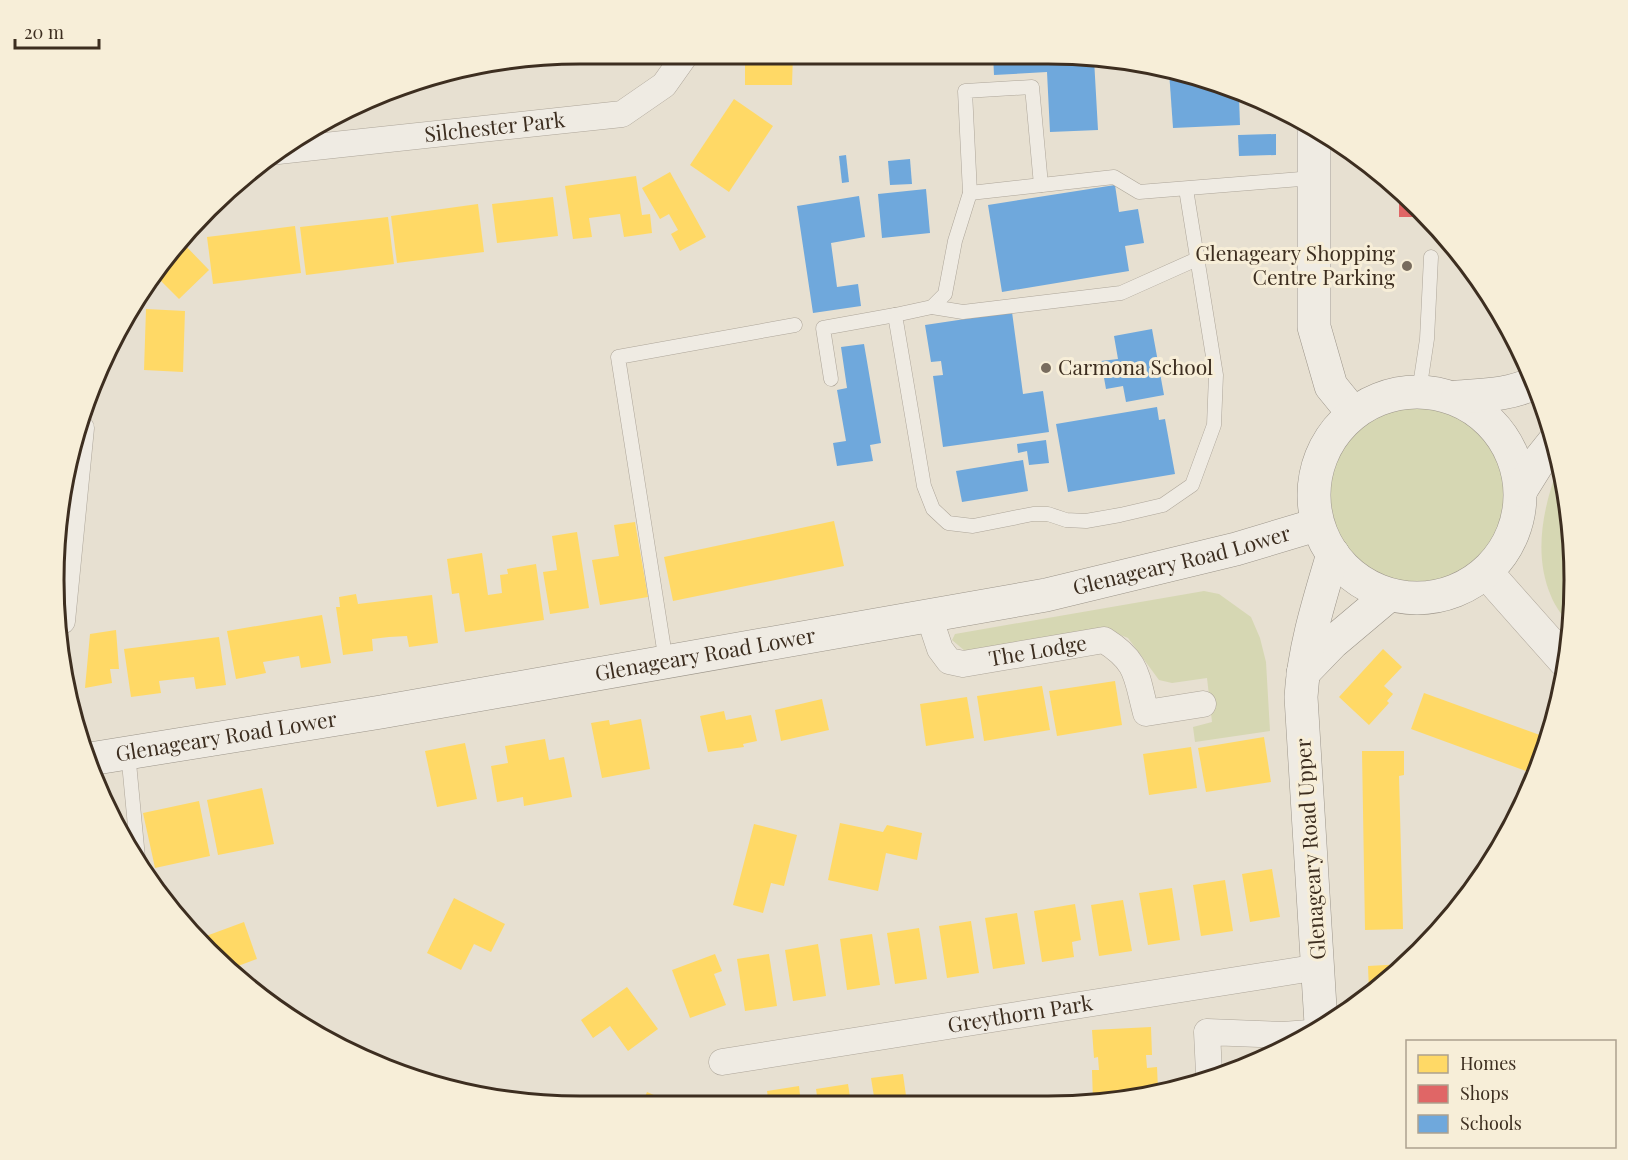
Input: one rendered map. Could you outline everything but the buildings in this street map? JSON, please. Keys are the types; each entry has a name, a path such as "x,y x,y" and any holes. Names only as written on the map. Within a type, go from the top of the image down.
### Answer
{"main road":[{"path":"1314,139 1314,327 1331,386 1353,413"},
{"path":"1458,397 1501,395 1526,387"},
{"path":"1419,392 1448,394 1458,397 1482,414 1504,438 1517,464 1521,490 1514,527 1505,547 1486,572 1463,588 1435,597 1408,599 1389,595 1359,582 1333,554 1316,525 1312,502 1320,457 1333,433 1353,413 1376,400 1396,394 1419,392"},
{"path":"1521,490 1547,451"},
{"name":"Glenageary Road Lower","path":"97,758 392,710 1046,595 1236,549 1316,525"},
{"name":"Glenageary Road Upper","path":"1322,1017 1301,697 1311,626 1333,554"},
{"path":"1486,572 1558,653"},
{"path":"1304,673 1332,643 1389,595"}],"street":[{"name":"Silchester Park","path":"297,149 622,114 664,86 679,64"},
{"path":"65,593 77,466"},
{"name":"The Lodge","path":"929,616 940,649 949,661 963,664 1104,640 1122,651 1133,665 1146,713 1203,704"},
{"name":"Greythorn Park","path":"722,1062 1319,967"},
{"path":"1209,1070 1207,1032 1290,1034"}],"lane":[{"path":"932,307 945,294 955,241 970,193 965,91 1032,87 1041,185"},
{"path":"970,193 1114,177 1139,192 1313,178"},
{"path":"895,315 924,486 933,509 948,523 973,526 1033,514 1048,514 1066,520 1086,521 1163,505 1192,485 1215,425 1216,375 1186,189"},
{"path":"1419,392 1427,339 1431,257"},
{"path":"831,379 824,328 932,307 963,312 1121,293 1197,259"},
{"path":"666,662 618,357 795,325"},
{"path":"128,752 137,842"}],"green space":[{"path":"1417,400 1452,407 1482,427 1502,457 1509,492 1502,527 1482,557 1452,577 1417,584 1382,577 1352,557 1332,527 1325,492 1332,457 1352,427 1382,407"},
{"path":"1554,479 1564,580 1562,615 1553,600 1542,564 1542,530 1548,497"},
{"path":"1204,591 1219,594 1251,617 1260,638 1266,662 1270,731 1195,742 1193,727 1212,722 1207,678 1172,683 1159,680 1128,638 1113,632 972,653 965,651 952,640 955,634"}],"place":[{"name":"Glenageary Shopping Centre Parking","path":"1407,266"},
{"name":"Carmona School","path":"1046,368"}]}
